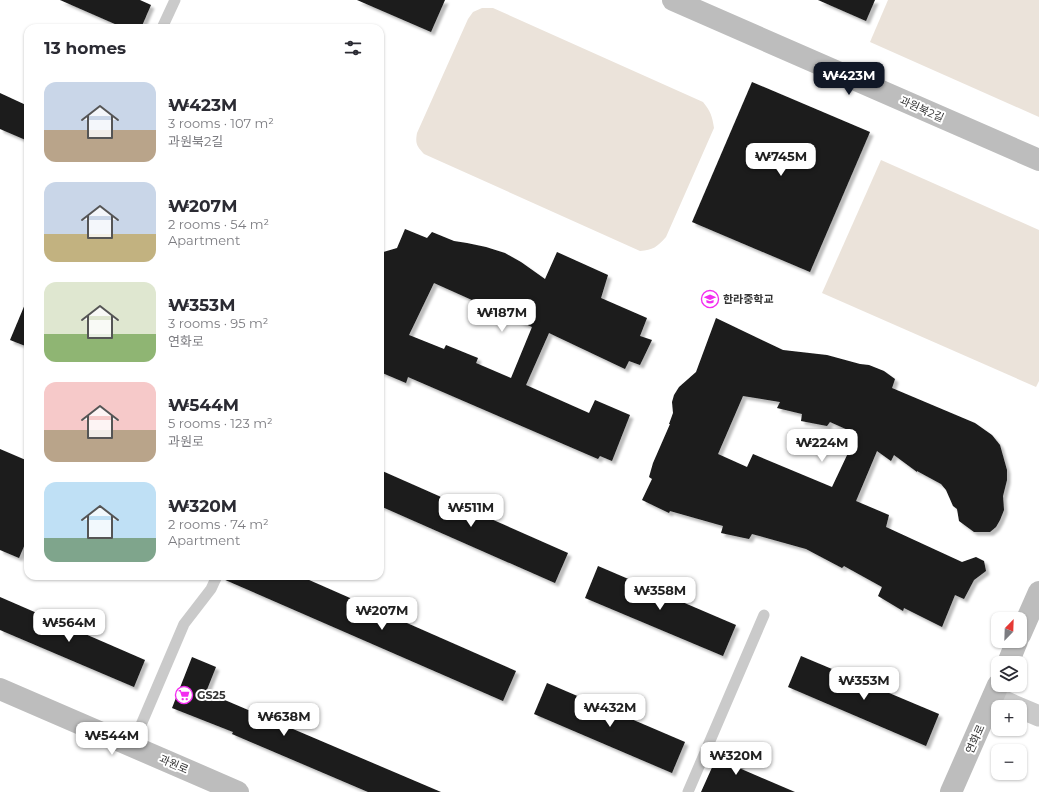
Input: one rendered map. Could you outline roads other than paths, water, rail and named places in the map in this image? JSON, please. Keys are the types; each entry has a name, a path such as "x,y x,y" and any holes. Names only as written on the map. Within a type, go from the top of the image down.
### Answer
{"main road":[{"name":"과원북2길","path":"673,0 1039,160"},
{"path":"1027,619 1039,592"},
{"name":"과원로","path":"0,689 238,792"},
{"name":"연화로","path":"951,792 996,692"}],"street":[{"path":"997,692 1008,700"},
{"path":"1027,711 1039,716"}],"lane":[{"path":"164,24 175,0"},
{"path":"132,746 184,624 211,589 215,580"},
{"path":"688,792 764,615"}],"place":[{"name":"한라중학교","path":"710,299"},
{"name":"GS25","path":"184,695"}]}
